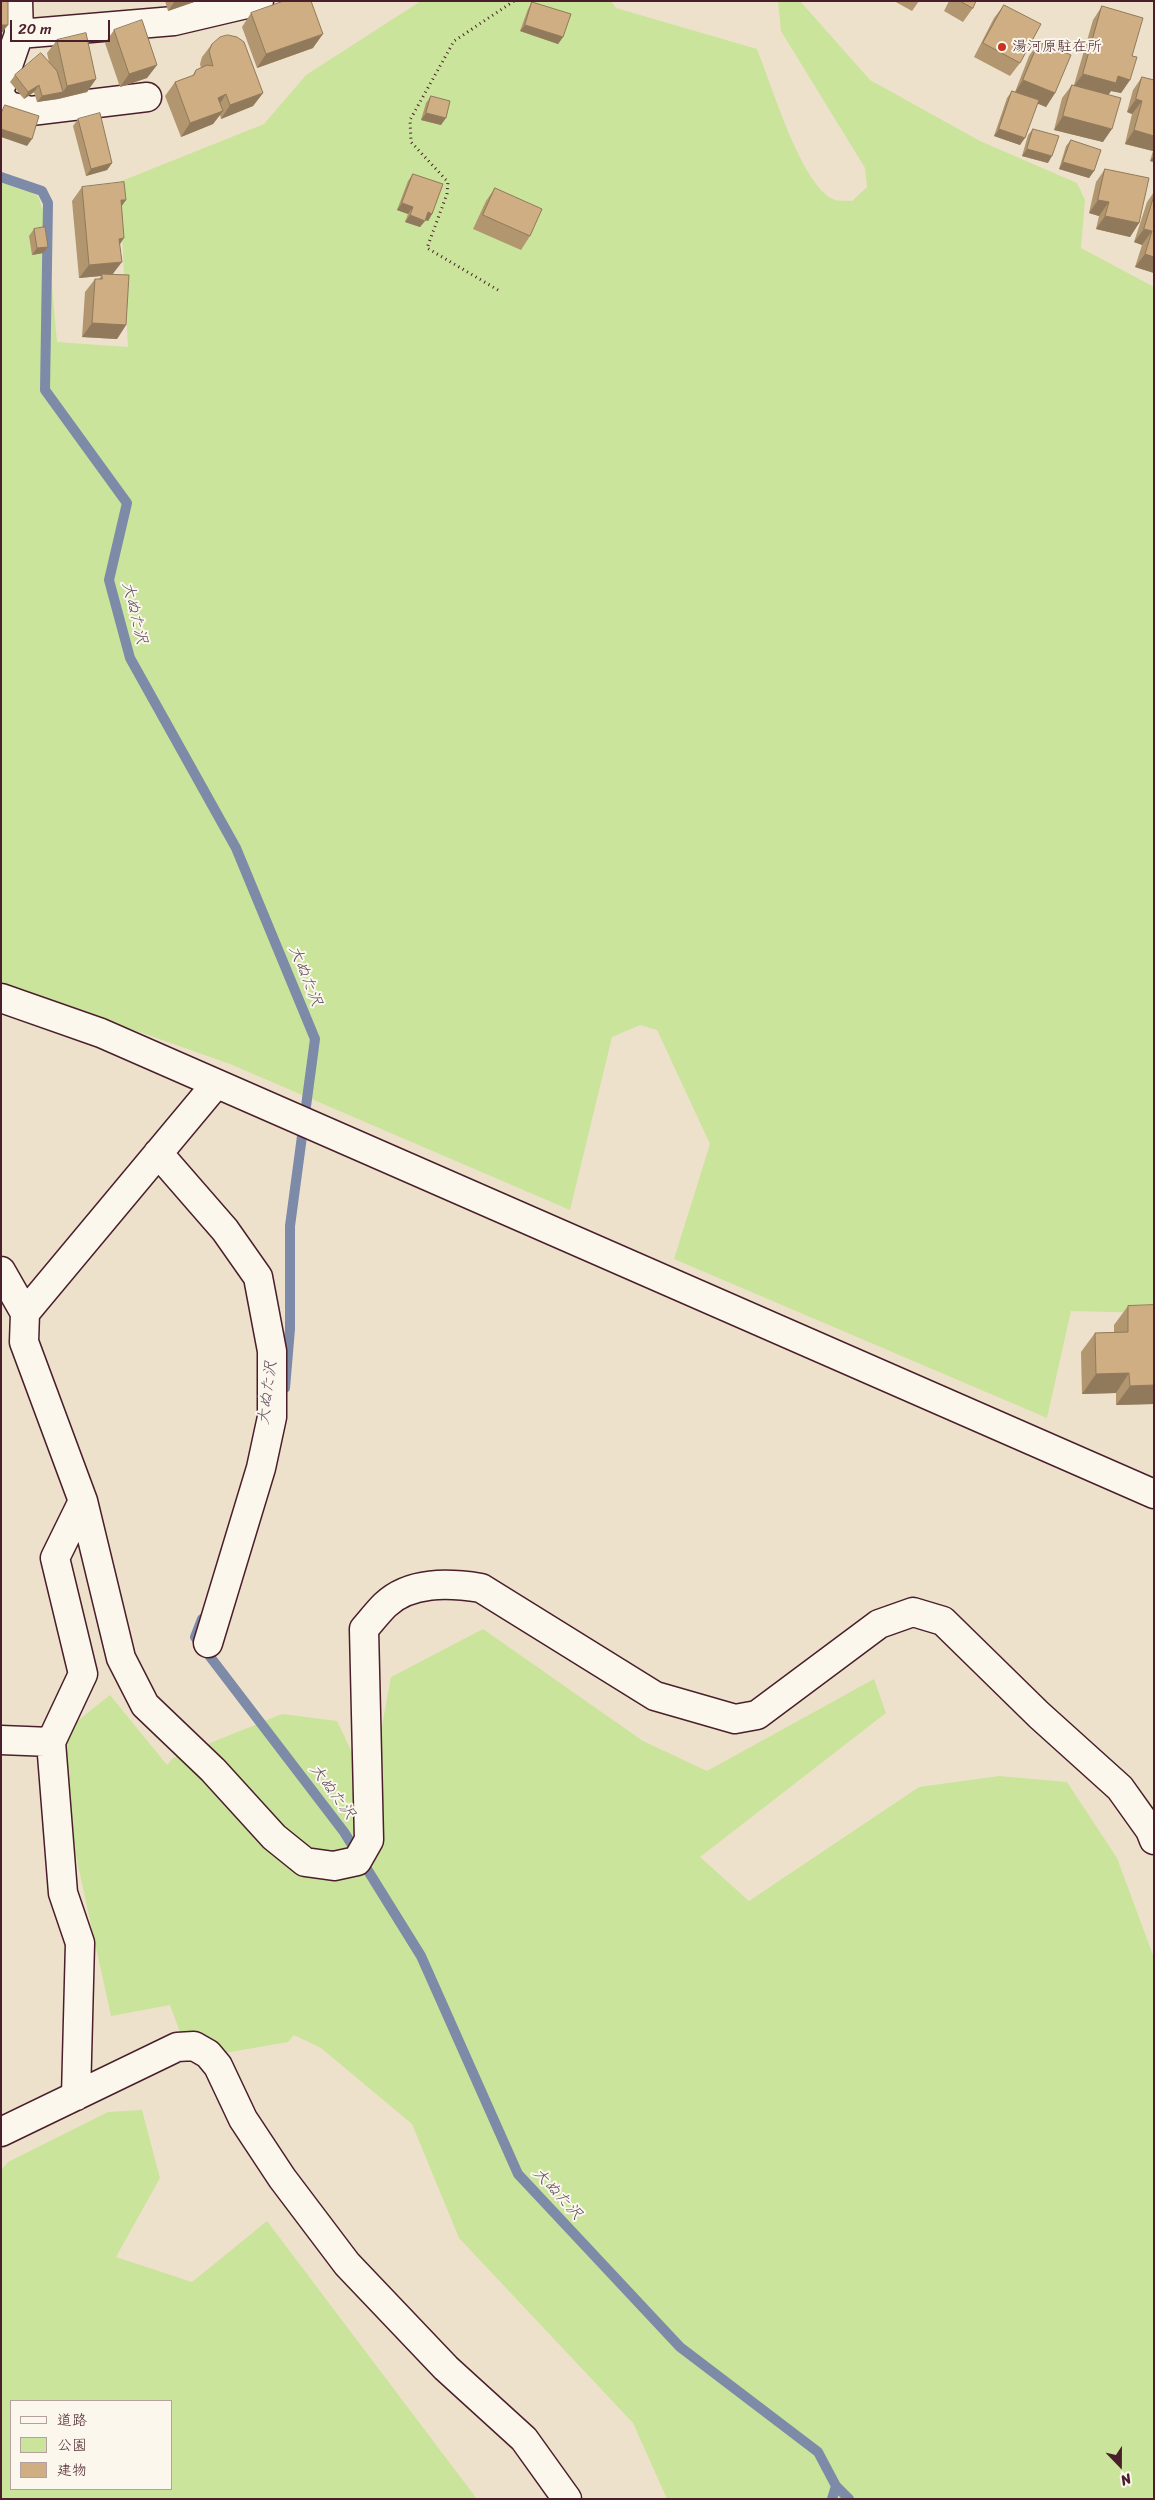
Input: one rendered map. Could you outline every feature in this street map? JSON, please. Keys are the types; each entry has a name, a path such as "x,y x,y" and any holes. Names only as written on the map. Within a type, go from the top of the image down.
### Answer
{"street":[{"path":"1,86 19,34 18,1"},
{"path":"19,34 174,21 259,1"},
{"path":"1,97 8,106 31,111 147,97"},
{"path":"1,998 101,1033 1154,1494"},
{"path":"25,1312 216,1084"},
{"path":"158,1153 225,1230 258,1277 272,1351 272,1417 261,1468 208,1644"},
{"path":"1,1271 25,1312 24,1342 83,1501 121,1658 145,1705 213,1770 274,1837 305,1862 334,1866 357,1861 369,1840 364,1629 386,1604 408,1590 448,1583 481,1588 655,1696 735,1719 757,1715 879,1624 913,1612 943,1621 1039,1715 1120,1788 1150,1830 1154,1840"},
{"path":"76,2096 80,1943 63,1894 51,1742 83,1674 55,1558 83,1501"},
{"path":"1,1740 51,1742"},
{"path":"1,2132 177,2047 194,2046 208,2054 218,2066 243,2119 282,2178 347,2264 446,2368 524,2439 567,2499"}],"path":[{"path":"498,290 427,248 447,194 448,182 411,142 410,120 454,41 514,1"}],"green space":[{"path":"421,1 611,1 616,8 757,49 788,132 810,174 821,190 833,199 852,201 867,187 865,168 781,31 778,1 800,1 870,80 980,141 1077,183 1085,200 1081,248 1154,287 1154,1313 1071,1311 1047,1418 674,1259 710,1144 657,1030 640,1025 612,1037 570,1210 230,1064 1,983 1,176 38,196 46,219 57,342 128,347 119,182 264,124 306,75"},
{"path":"483,1629 643,1741 707,1771 874,1679 886,1713 700,1857 749,1901 919,1787 999,1776 1067,1782 1117,1858 1154,1958 1154,2499 667,2499 633,2423 459,2238 412,2124 321,2048 294,2035 288,2042 190,2059 170,2005 111,2016 51,1742 110,1695 167,1765 173,1758 282,1714 337,1721 370,1790 391,1677"},
{"path":"142,2110 160,2178 116,2257 192,2282 267,2221 477,2499 1,2499 1,2170 8,2162 108,2112"}],"building":[{"path":"1,1 8,1 8,25 1,25"},
{"path":"284,1 311,1 323,34 266,54 251,13"},
{"path":"960,1 976,1 973,8"},
{"path":"532,2 571,14 563,37 525,25"},
{"path":"1004,5 1041,24 1020,63 983,43"},
{"path":"1102,6 1143,18 1132,56 1137,57 1130,80 1118,76 1116,83 1083,74"},
{"path":"142,20 157,65 129,74 114,30"},
{"path":"86,33 96,79 67,86 57,40"},
{"path":"228,35 237,37 244,42 263,93 230,105 226,94 218,98 223,111 190,123 175,82 194,75 196,70 207,65 213,66 209,51 212,44 220,37"},
{"path":"1039,42 1071,55 1055,93 1023,80"},
{"path":"41,53 57,71 63,92 42,96 39,85 28,92 15,75"},
{"path":"1142,77 1154,80 1154,136 1134,130 1142,101 1136,99"},
{"path":"1072,85 1121,98 1112,129 1063,116"},
{"path":"1012,91 1039,100 1025,138 999,129"},
{"path":"431,96 450,101 446,118 426,113"},
{"path":"5,105 39,116 32,139 1,129 1,114"},
{"path":"100,113 112,163 91,169 78,119"},
{"path":"1033,129 1059,136 1052,156 1027,149"},
{"path":"1071,140 1101,150 1094,171 1063,162"},
{"path":"1105,169 1149,178 1139,223 1105,216 1109,202 1098,200"},
{"path":"413,174 443,184 432,214 428,212 425,221 410,215 413,207 402,203"},
{"path":"124,182 126,200 121,200 124,238 119,239 122,262 89,265 82,187"},
{"path":"495,188 542,209 530,236 483,215"},
{"path":"1154,196 1154,257 1145,254 1152,231 1144,229"},
{"path":"45,227 48,247 37,248 34,229"},
{"path":"102,274 129,275 126,325 92,323 95,279 102,279"},
{"path":"1154,1305 1154,1385 1130,1386 1129,1373 1096,1374 1095,1333 1128,1332 1128,1306"}],"waterway":[{"name":"大ぬた沢","path":"1,177 42,191 48,203 45,390 127,503 109,580 130,658 236,848 315,1039 290,1226 290,1329 285,1388"},
{"name":"大ぬた沢","path":"202,1619 195,1637 344,1832 421,1956 518,2174 680,2347 818,2452 836,2486 849,2499"},
{"path":"832,2499 836,2486"}],"place":[{"name":"湯河原駐在所","path":"1002,47"}]}
